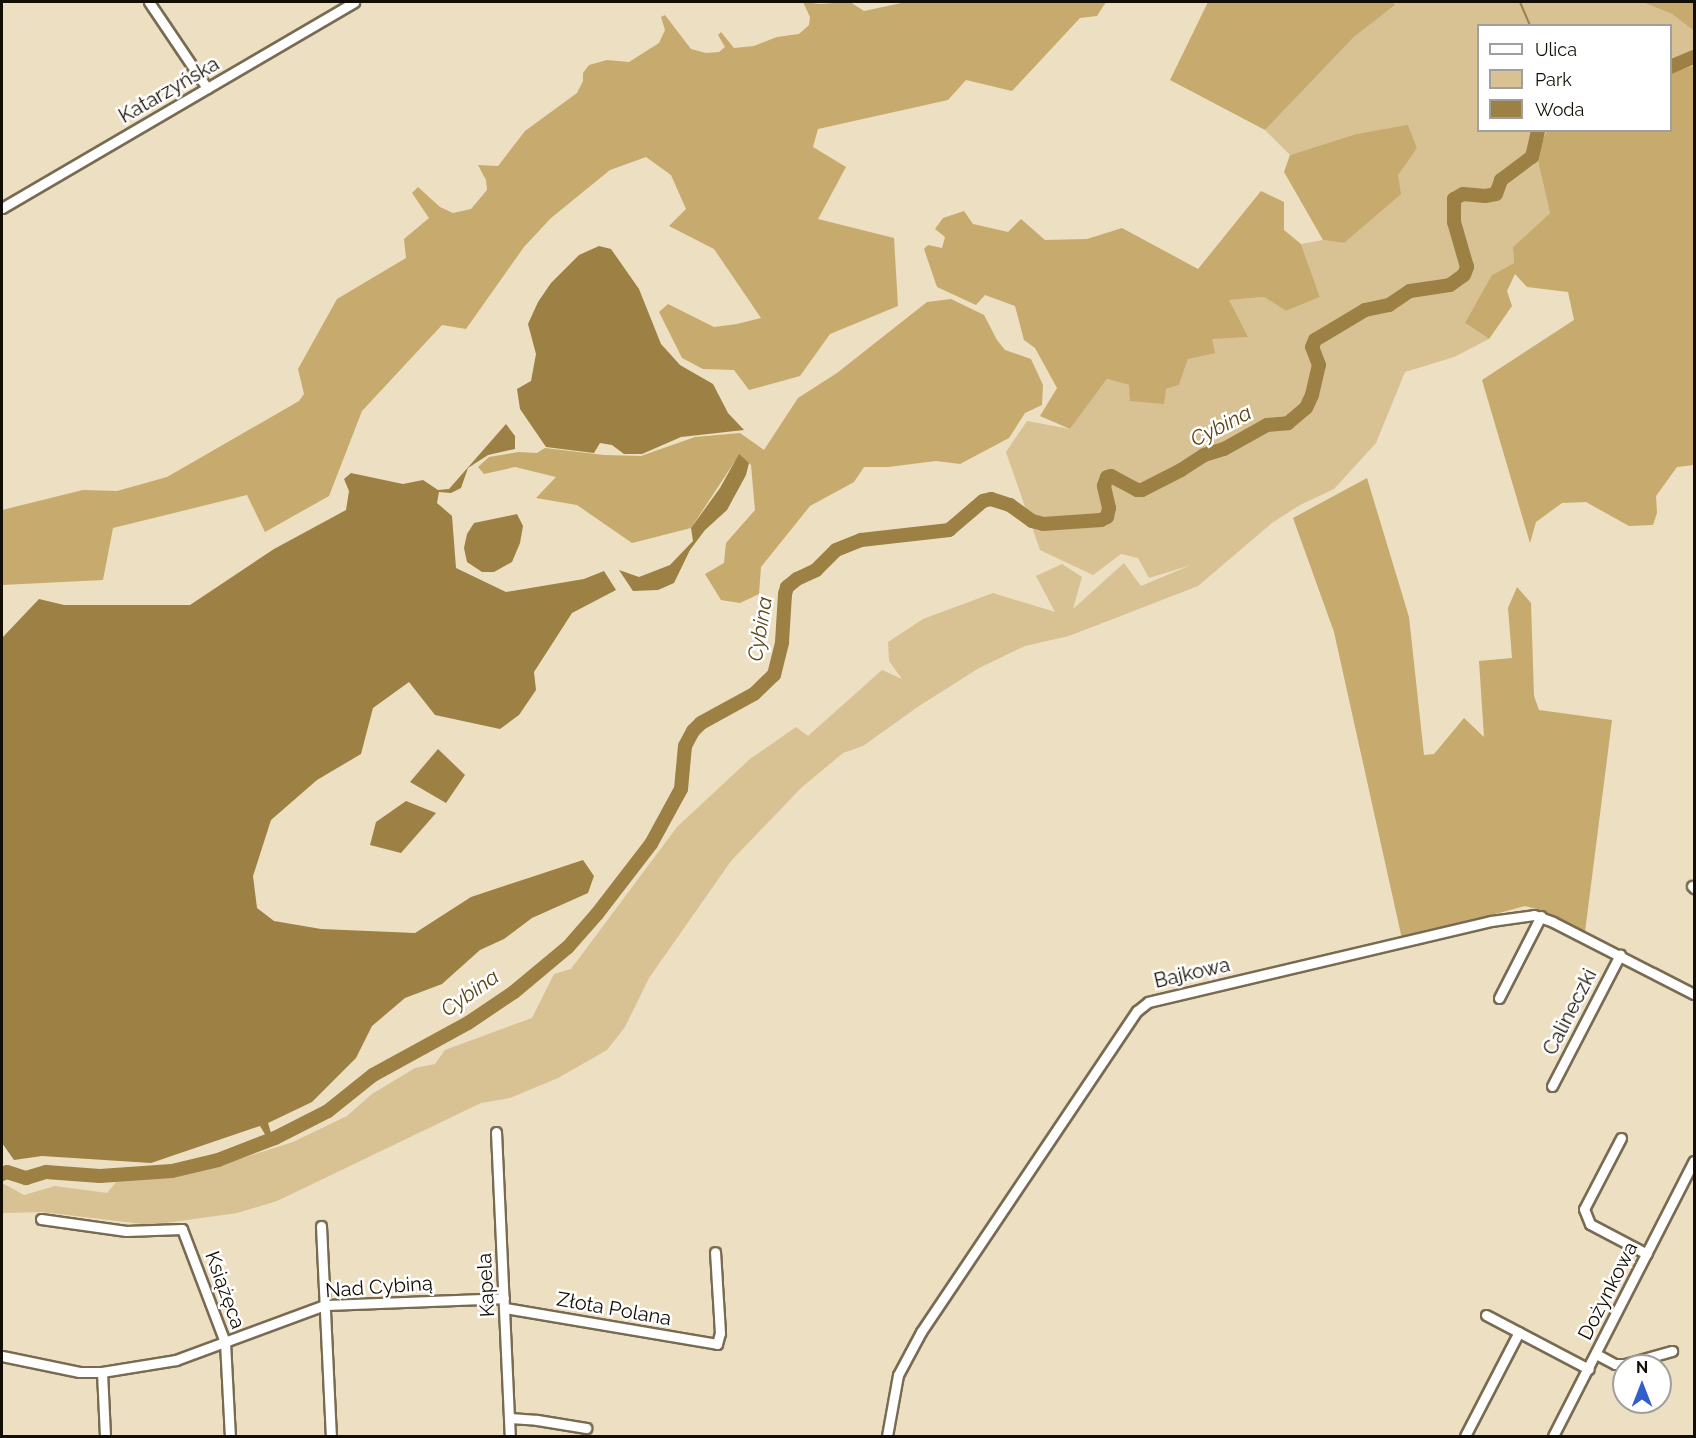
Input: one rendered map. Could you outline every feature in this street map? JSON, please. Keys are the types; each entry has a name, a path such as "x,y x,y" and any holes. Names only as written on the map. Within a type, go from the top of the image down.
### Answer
{"street":[{"path":"149,2 207,88"},
{"name":"Katarzyńska","path":"2,208 354,2"},
{"path":"1499,998 1541,916"},
{"name":"Bajkowa","path":"887,1437 898,1375 921,1332 1142,1005 1156,999 1510,917 1541,916 1695,994"},
{"name":"Calineczki","path":"1552,1086 1620,955"},
{"name":"Kapela","path":"496,1132 510,1437"},
{"path":"1622,1138 1584,1209 1590,1224 1647,1254"},
{"name":"Dożynkowa","path":"1553,1437 1647,1254 1690,1180 1695,1161"},
{"name":"Książęca","path":"41,1219 126,1231 182,1229 225,1342 230,1437"},
{"path":"321,1226 331,1437"},
{"name":"Złota Polana","path":"505,1308 717,1344 720,1333 715,1251"},
{"name":"Nad Cybiną","path":"2,1356 78,1372 102,1372 176,1360 325,1305 504,1298"},
{"path":"1486,1315 1589,1369"},
{"path":"1465,1437 1519,1332"},
{"path":"1596,1354 1615,1364 1625,1364 1672,1351"},
{"path":"102,1372 105,1437"},
{"path":"510,1418 586,1428"}],"green space":[{"path":"1393,2 1642,2 1672,14 1694,31 1694,66 1672,72 1672,24 1477,24 1477,132 1546,132 1536,153 1550,213 1513,247 1514,263 1492,275 1466,324 1489,339 1454,357 1405,372 1376,443 1334,489 1300,505 1272,523 1198,586 1069,636 1025,646 979,668 919,706 863,746 843,753 801,788 731,861 649,978 625,1027 607,1050 558,1078 510,1098 481,1103 277,1201 237,1213 151,1225 42,1212 2,1213 2,1183 24,1195 55,1186 107,1193 116,1182 205,1170 293,1142 347,1116 372,1094 415,1068 435,1064 445,1050 532,1018 554,974 571,969 677,827 750,759 796,727 808,736 882,670 902,679 889,661 888,642 923,619 993,593 1055,612 1036,576 1062,564 1082,577 1073,609 1124,563 1141,586 1191,565 1149,578 1138,558 1121,554 1093,575 1040,550 1006,452 1027,421 1070,429 1107,379 1129,385 1166,389 1179,385 1188,359 1212,339 1228,300 1264,297 1286,311 1320,297 1301,244 1323,240 1344,243 1417,148 1408,126 1356,134 1290,155 1265,130 1354,37 1395,5"}],"shaded area":[{"path":"803,2 820,4 850,2 864,11 906,2 1106,2 1097,16 1080,18 1012,91 966,80 948,100 818,129 813,147 846,167 818,219 894,238 898,306 830,334 800,376 749,390 734,370 703,369 682,358 659,312 668,304 714,327 761,318 714,249 669,226 686,209 671,175 646,157 610,170 551,218 524,247 466,329 442,325 362,411 329,496 265,532 247,495 113,528 103,580 2,585 2,510 83,490 117,491 167,477 299,401 304,394 298,369 337,299 406,258 404,239 429,218 412,193 418,187 440,207 453,213 471,209 487,190 486,180 478,165 498,166 525,131 577,93 583,81 583,73 589,65 607,60 629,62 659,43 665,30 661,17 665,15 691,49 706,53 719,52 725,47 718,35 721,32 734,48 754,46 777,37 799,34 809,25 810,17"},
{"path":"1208,2 1393,2 1395,5 1354,37 1265,130 1170,80"},
{"path":"1642,2 1694,2 1694,31 1672,14"},
{"path":"1694,66 1694,465 1677,467 1656,496 1657,513 1653,525 1629,526 1586,502 1562,503 1536,522 1530,543 1482,380 1574,320 1568,292 1527,287 1515,274 1507,291 1512,306 1489,339 1465,323 1492,275 1514,263 1513,247 1550,213 1536,153 1546,132 1672,132 1672,72"},
{"path":"1408,125 1417,148 1398,175 1401,194 1344,243 1323,240 1284,172 1290,155 1356,134"},
{"path":"1261,191 1284,202 1284,230 1301,244 1320,297 1286,311 1264,297 1229,300 1248,337 1212,339 1215,353 1188,359 1179,385 1166,389 1164,404 1130,401 1129,385 1107,379 1070,429 1040,416 1057,388 1035,348 1024,340 1015,306 985,295 976,305 937,287 924,249 928,245 942,248 945,237 935,229 943,218 964,211 973,224 1008,232 1021,219 1045,240 1087,239 1122,228 1198,269"},
{"path":"951,299 984,315 1005,350 1031,359 1043,385 1042,405 1025,413 1009,438 960,464 936,461 888,467 864,467 854,482 810,506 761,567 759,594 740,603 721,600 705,574 724,563 726,543 755,510 751,465 739,455 691,528 632,543 577,505 536,498 556,477 515,467 484,474 478,467 489,457 519,452 537,453 545,448 604,455 641,456 695,437 740,433 764,450 798,398 837,373 927,302"},
{"path":"1367,478 1409,617 1424,755 1434,754 1464,718 1484,737 1479,661 1512,658 1508,608 1517,587 1531,603 1534,696 1539,710 1612,720 1585,932 1540,910 1525,906 1402,939 1334,632 1293,518"}],"water":[{"path":"599,246 611,249 639,289 661,344 680,365 713,384 728,413 744,430 681,437 642,454 624,454 612,445 600,443 594,453 546,447 520,409 517,389 531,381 536,354 528,324 538,302 551,283 579,255"},
{"path":"506,424 515,436 515,449 488,455 468,468 461,488 451,493 439,492 437,503 452,516 456,568 506,592 584,579 604,571 616,590 572,613 534,672 536,690 519,715 500,729 435,715 409,682 373,708 361,754 317,780 271,820 253,876 257,908 274,921 321,929 415,933 471,897 583,860 594,876 588,893 532,918 504,939 480,950 442,984 405,998 372,1026 356,1058 312,1102 268,1123 271,1133 266,1136 260,1126 151,1163 42,1156 14,1160 2,1143 2,638 39,599 64,605 190,605 274,549 346,510 349,491 344,479 351,473 403,484 423,480 438,490 449,489"},
{"path":"739,454 749,463 746,475 727,510 705,530 690,550 674,583 658,590 633,591 619,570 639,577 670,565 693,541 691,528 720,488"},
{"path":"517,514 523,526 520,543 512,562 494,572 482,572 467,562 464,548 467,534 474,523"},
{"path":"438,749 465,775 446,803 410,782"},
{"path":"406,801 436,813 401,853 370,845 376,822"}],"waterway":[{"path":"1520,2 1529,24"},
{"name":"Cybina","path":"1672,66 1694,57"},
{"name":"Cybina","path":"2,1174 7,1172 26,1178 46,1172 100,1176 172,1171 218,1160 275,1138 328,1111 373,1075 468,1023 514,992 568,947 597,914 651,844 681,789 685,746 693,731 701,723 754,694 774,675 782,642 787,587 797,579 816,570 836,550 861,540 949,530 983,501 991,499 1010,505 1032,521 1043,524 1101,520 1107,517 1109,508 1104,486 1107,477 1111,476 1137,490 1142,490 1204,455 1224,449 1267,425 1288,423 1306,408 1312,395 1319,365 1312,347 1315,340 1365,310 1389,305 1410,291 1450,285 1464,275 1467,267 1454,222 1454,199 1463,194 1485,196 1496,194 1501,180 1532,157 1538,132"}]}
